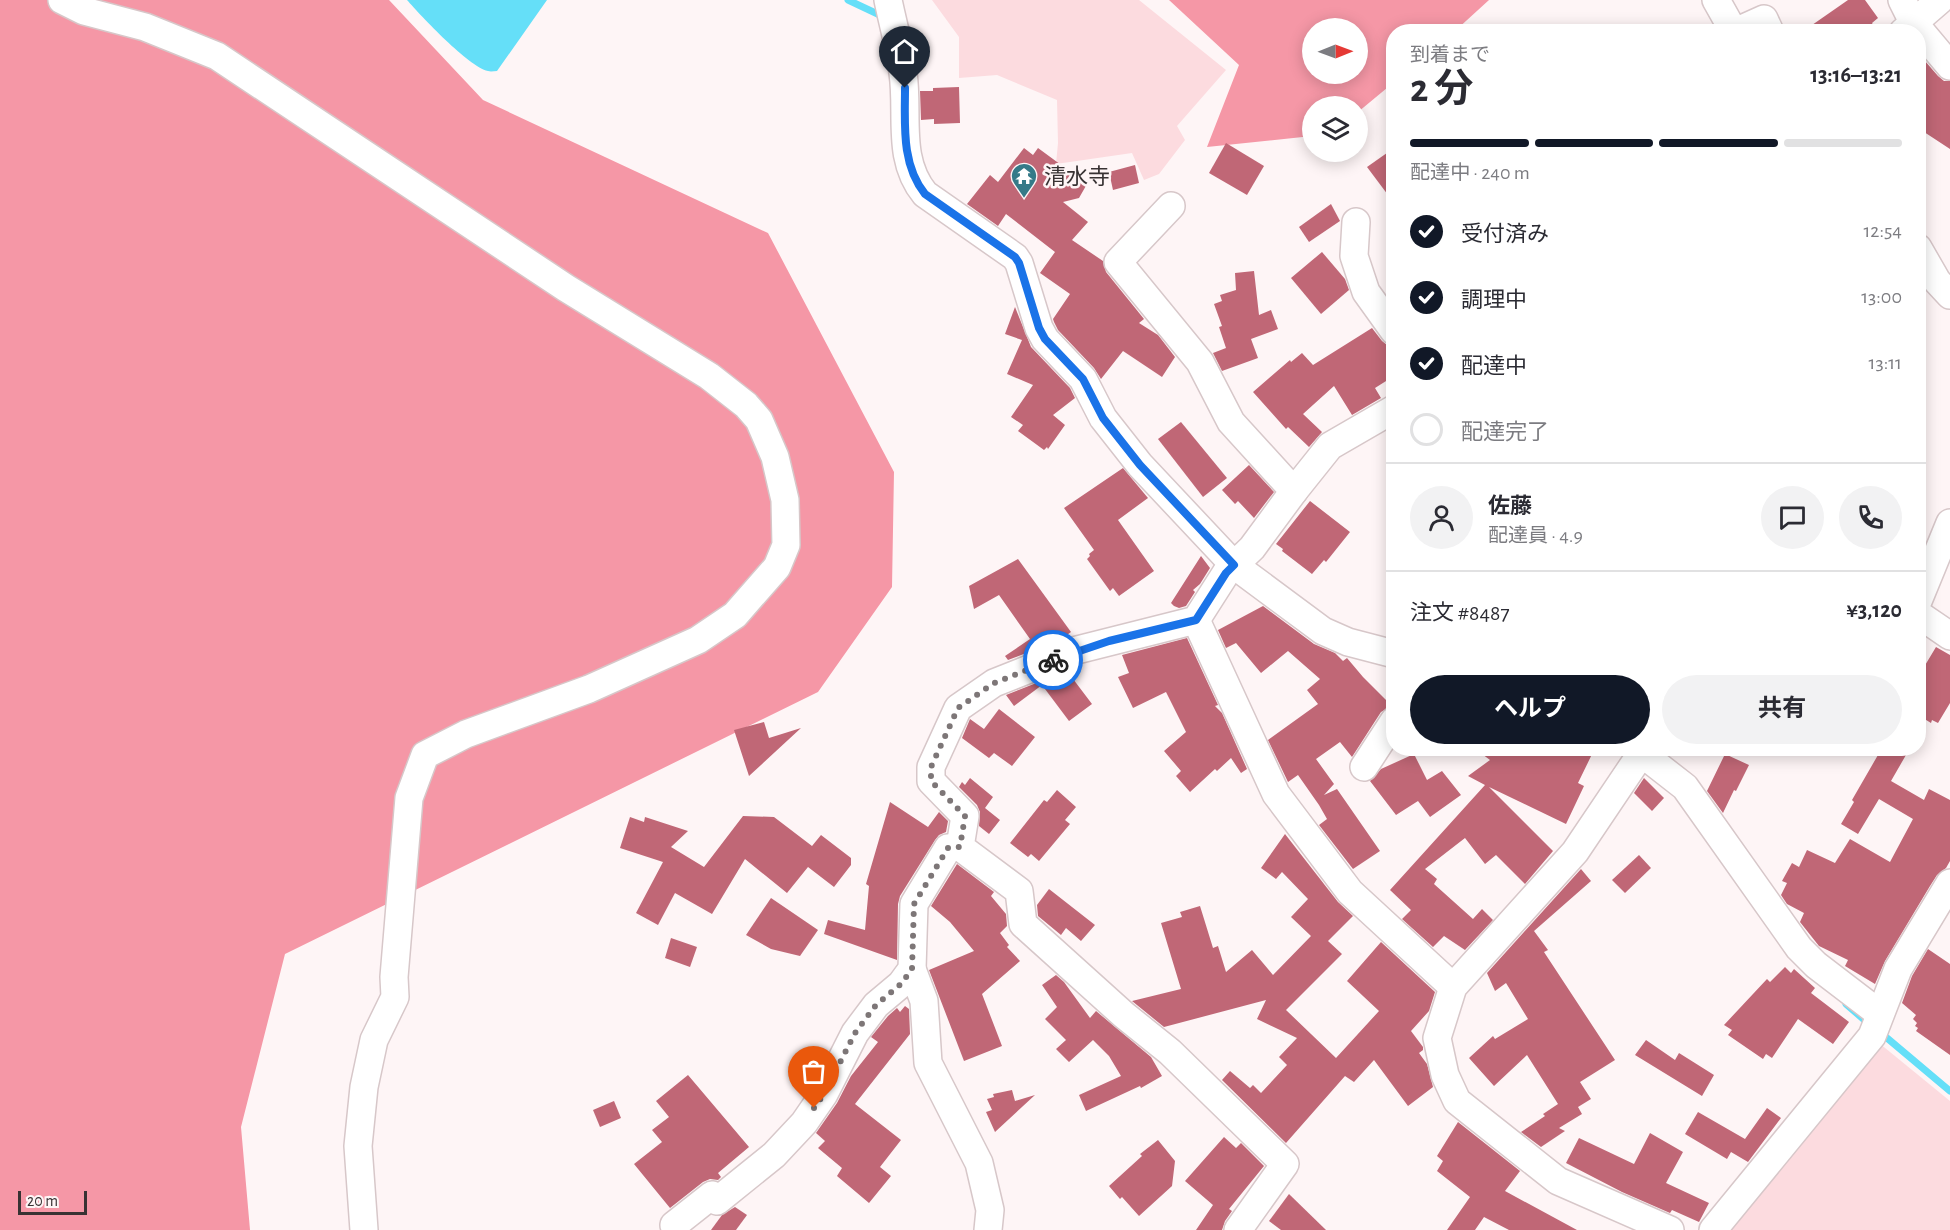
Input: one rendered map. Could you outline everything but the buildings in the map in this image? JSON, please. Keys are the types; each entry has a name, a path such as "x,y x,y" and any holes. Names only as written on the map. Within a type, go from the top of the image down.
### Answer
{"street":[{"path":"62,0 84,10 145,27 217,56 566,288 709,376 746,405 759,420 775,456 785,500 786,545 777,567 735,615 698,640 589,689 466,734 425,754 409,798 394,977 395,997 374,1040 364,1087 358,1146 364,1230"},
{"path":"888,0 903,72 907,153 910,169 918,185 925,194 1015,257 1019,263 1039,328 1045,339 1083,379 1103,418 1133,457 1234,565 1323,631 1342,640 1386,652"},
{"path":"1716,0 1730,24"},
{"path":"1906,18 1940,0"},
{"path":"1752,24 1764,19 1766,24"},
{"path":"1926,40 1950,66"},
{"path":"1171,206 1118,262 1200,362 1231,423 1294,491"},
{"path":"1356,222 1354,255 1366,291 1386,320"},
{"path":"1926,261 1937,281 1949,290"},
{"path":"960,847 965,816 931,781 931,767 958,708 994,683 1077,650 1196,620 1226,573 1252,548 1330,446 1386,414"},
{"path":"1926,582 1950,523"},
{"path":"1196,620 1276,794 1350,892 1454,987"},
{"path":"1926,620 1950,636"},
{"path":"1364,767 1386,734"},
{"path":"1637,756 1575,852 1454,987 1437,1038 1445,1075 1457,1101 1558,1181 1670,1230"},
{"path":"1648,756 1684,787 1737,858 1799,948 1816,965 1880,1014"},
{"path":"988,1230 990,1210 979,1164 928,1063 924,1000 912,969 914,904 948,848 960,847 1019,891 1023,924 1124,1015 1170,1052 1285,1164 1238,1230"},
{"path":"1713,1230 1872,1036 1898,969 1950,884"},
{"path":"674,1225 712,1196 717,1201 774,1155 804,1123 824,1094 855,1033 876,1005 901,984 912,969"}],"shaded area":[{"path":"0,0 389,0 483,100 768,233 894,472 892,587 818,692 285,954 241,1127 250,1230 0,1230"},
{"path":"932,0 1139,0 1226,70 1177,126 1185,140 1159,174 1144,180 1132,153 1056,164 1057,100 997,75 959,78 959,37"},
{"path":"1169,0 1489,0 1463,24 1386,24 1386,89 1368,104 1368,96 1302,96 1302,137 1207,147 1239,65"},
{"path":"1879,1043 1950,1101 1950,1230 1730,1230"}],"water":[{"path":"407,0 547,0 497,71 488,71 458,51"}],"waterway":[{"path":"848,0 884,17"},
{"path":"1846,1004 1869,1024"},
{"path":"1887,1038 1950,1091"}],"way so far":[{"path":"814,1108 824,1094 855,1033 876,1005 901,984 912,969 914,904 948,848 960,847 965,816 931,781 931,767 958,708 994,683 1053,660"}],"place":[{"name":"清水寺","path":"1024,199"}],"route":[{"path":"905,88 907,153 910,169 918,185 925,194 1015,257 1019,263 1039,328 1045,339 1083,379 1114,434 1234,565 1226,573 1196,620 1109,641 1053,660"}]}
